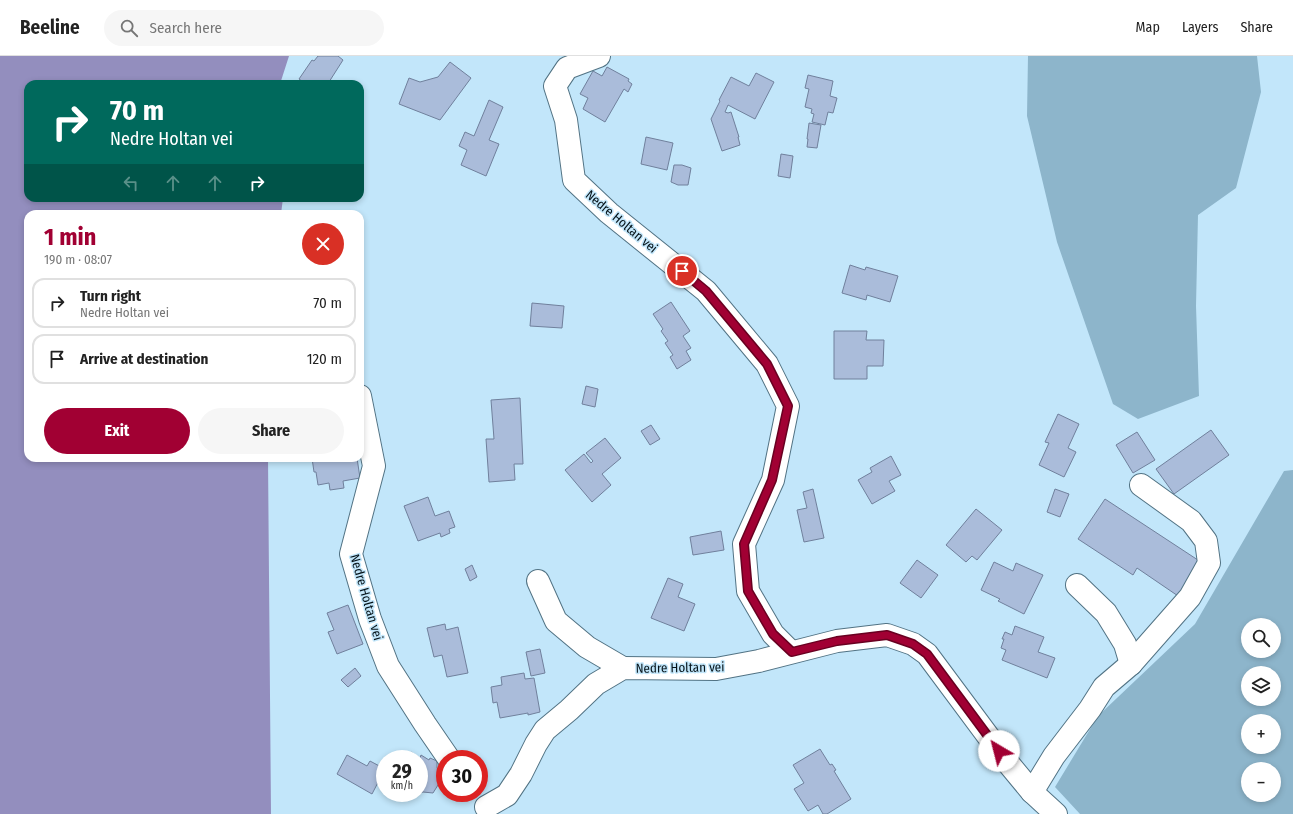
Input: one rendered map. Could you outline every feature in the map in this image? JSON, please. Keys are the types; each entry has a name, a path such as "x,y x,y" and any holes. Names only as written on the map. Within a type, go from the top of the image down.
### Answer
{"street":[{"name":"Nedre Holtan vei","path":"599,56 567,68 555,86 566,120 574,180 609,213 706,291 767,364 788,406 772,480 744,544 748,591 773,634 792,652"},
{"name":"Nedre Holtan vei","path":"364,416 374,466 351,554 370,619 388,666 443,750"},
{"path":"1044,806 1054,756 1090,709 1104,687 1131,664 1190,597 1209,563 1206,541 1191,521 1141,485"},
{"path":"538,581 556,621 587,647 623,668"},
{"path":"1077,585 1106,613 1125,644 1131,664"},
{"name":"Nedre Holtan vei","path":"484,805 507,795 521,774 545,730 569,710 596,684 623,668 716,669 759,662 837,641 887,635 913,644 927,654 1008,763 1044,806"}],"shaded area":[{"path":"0,56 289,56 281,80 24,80 24,202 282,202 282,210 24,210 24,462 268,462 271,814 0,814"},
{"path":"1028,56 1257,56 1261,92 1236,188 1198,215 1196,306 1199,396 1138,419 1113,404 1057,242 1027,116"},
{"path":"1293,470 1293,814 1080,814 1055,787 1098,716 1195,624 1284,471"}],"building":[{"path":"318,56 338,56 343,60 330,80 299,79 312,60 314,61"},
{"path":"450,62 471,78 440,120 399,104 409,78 420,82 438,77"},
{"path":"607,67 629,79 628,81 632,84 628,92 624,89 605,122 583,109 588,98 580,94 593,71 602,76"},
{"path":"756,73 774,82 755,119 728,105 725,112 731,112 740,145 722,151 711,119 720,101 719,100 731,77 749,86"},
{"path":"808,75 833,81 830,96 837,98 833,113 828,112 825,125 812,122 814,114 811,113 812,109 805,107 809,89 805,88"},
{"path":"489,100 503,107 489,140 499,144 486,176 461,165 467,150 459,146 465,132 474,136"},
{"path":"809,123 821,125 817,148 807,147"},
{"path":"646,137 673,143 667,170 641,164"},
{"path":"781,154 793,156 790,178 778,176"},
{"path":"674,165 682,165 691,168 688,185 678,185 671,182"},
{"path":"850,265 865,270 866,267 898,276 890,302 867,295 866,300 842,293"},
{"path":"671,302 690,331 683,336 691,348 686,351 691,360 677,369 670,357 673,355 665,343 668,341 661,331 663,329 653,314"},
{"path":"532,303 564,306 562,328 530,326"},
{"path":"834,331 867,331 866,340 884,340 883,366 867,366 867,379 834,379"},
{"path":"586,386 598,389 595,407 582,404"},
{"path":"520,398 523,464 514,464 515,480 489,482 486,439 494,439 491,400"},
{"path":"1058,414 1079,424 1068,448 1076,452 1064,477 1039,465 1049,443 1045,442"},
{"path":"651,425 660,439 650,445 641,431"},
{"path":"1211,430 1229,455 1174,494 1156,469"},
{"path":"1137,432 1155,460 1133,473 1116,445"},
{"path":"605,438 621,458 602,474 611,485 592,502 565,470 584,454 591,463 593,461 586,453"},
{"path":"891,456 901,475 889,481 895,491 872,504 858,480 872,472 870,468"},
{"path":"313,462 358,462 360,478 343,481 344,488 330,490 329,483 318,485 316,472 314,472"},
{"path":"813,489 824,538 804,542 797,510 807,508 803,492"},
{"path":"1055,489 1069,494 1060,517 1047,512"},
{"path":"428,497 435,516 449,511 455,527 449,529 450,533 441,537 440,533 418,541 404,506"},
{"path":"1105,499 1204,564 1181,598 1137,568 1133,575 1078,539"},
{"path":"976,509 1002,530 977,560 972,556 966,562 946,545"},
{"path":"721,531 724,550 693,555 690,537"},
{"path":"917,560 938,575 921,598 900,583"},
{"path":"994,562 1013,571 1016,563 1043,575 1024,614 998,601 1000,599 981,590"},
{"path":"472,565 477,577 470,581 465,569"},
{"path":"668,578 683,584 678,597 695,604 684,631 651,618"},
{"path":"348,605 363,644 337,654 328,632 334,630 327,613"},
{"path":"445,624 446,630 458,627 468,673 447,677 442,655 434,657 427,628"},
{"path":"1015,626 1044,637 1038,652 1055,658 1047,678 1002,660 1006,650 1001,648 1004,639 1002,639 1005,632 1012,635"},
{"path":"540,649 545,673 531,676 526,652"},
{"path":"355,668 361,676 348,687 341,680"},
{"path":"524,673 525,679 534,678 540,712 500,718 497,702 493,703 491,687 502,685 501,677"},
{"path":"820,749 830,765 832,764 836,770 834,771 851,799 827,814 823,814 818,805 808,811 794,789 804,783 793,765"},
{"path":"347,755 367,766 370,761 376,764 376,786 372,794 337,774"},
{"path":"430,758 436,761 436,788 433,793 428,792 428,759"}],"route":[{"path":"682,271 706,291 767,364 788,406 772,480 744,544 748,591 773,634 792,652 837,641 887,635 913,644 927,654 999,751"}]}
